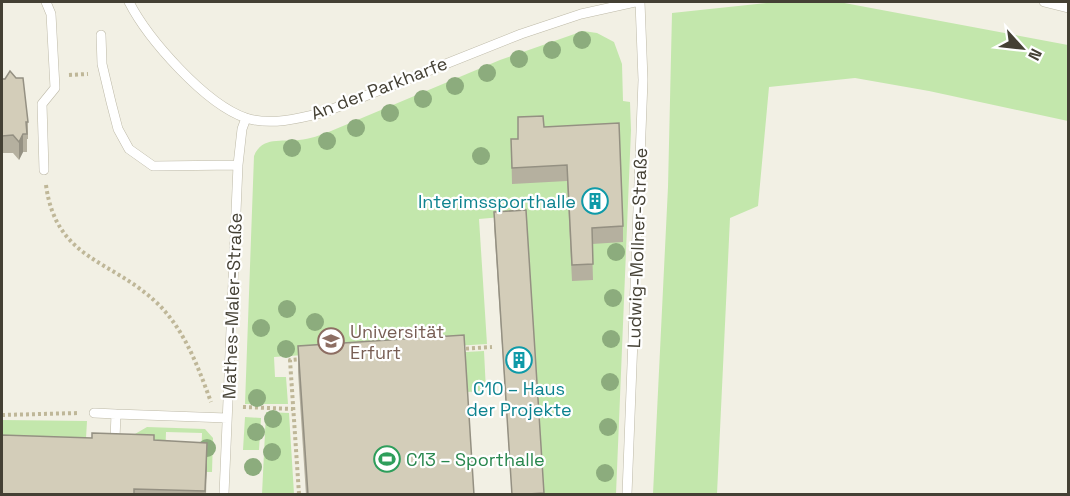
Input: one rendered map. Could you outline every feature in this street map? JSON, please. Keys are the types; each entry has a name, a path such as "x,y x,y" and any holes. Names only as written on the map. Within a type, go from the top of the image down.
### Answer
{"lane":[{"path":"44,170 42,104 55,88 51,14 46,2"},
{"name":"An der Parkharfe","path":"129,2 136,16 163,50 196,86 246,118 268,121 300,118 325,112 521,34 580,14 635,2"},
{"name":"Ludwig-Mollner-Straße","path":"627,495 643,80 640,2"},
{"path":"1044,2 1068,8"},
{"path":"101,35 104,73 118,129 129,148 153,166 238,165"},
{"name":"Mathes-Maler-Straße","path":"224,495 238,165 242,129 246,118"},
{"path":"94,413 227,418"},
{"path":"116,414 116,439"}],"path":[{"path":"55,75 104,73"},
{"path":"44,170 50,207 65,236 84,254 128,278 159,304 184,339 213,406 301,410"},
{"path":"458,349 492,346"},
{"path":"299,495 290,360 313,358"},
{"path":"2,415 94,413"}],"green space":[{"path":"775,2 839,2 1068,45 1068,121 929,91 855,78 769,87 758,206 730,218 717,494 653,494 668,187 672,13"},
{"path":"583,31 597,33 614,42 622,64 623,101 630,102 631,130 616,494 543,494 526,215 479,219 487,344 338,353 337,340 333,340 334,353 274,357 275,377 286,377 288,404 245,404 254,156 262,145 273,141 311,138 323,134 500,60"},
{"path":"484,351 486,391 466,392 428,354"},
{"path":"266,412 289,413 294,494 262,494"},
{"path":"245,417 261,418 259,450 243,450"},
{"path":"2,420 87,421 85,456 2,453"},
{"path":"147,427 205,429 213,438 212,472 206,472 201,464 202,433 166,432 165,462 132,439 135,434"}],"building":[{"path":"10,71 16,78 23,78 28,122 26,122 27,134 23,134 19,142 13,135 2,136 2,79 5,79"},
{"path":"543,116 544,127 619,123 623,226 592,228 593,264 572,265 567,165 512,168 511,139 518,139 518,117"},
{"name":"C10 – Haus der Projekte","path":"526,210 544,493 512,495 494,212"},
{"name":"C13 – Sporthalle","path":"464,335 474,495 308,495 298,346"},
{"path":"92,433 154,435 154,440 207,443 205,491 134,489 134,495 2,495 2,435 92,438"}],"place":[{"name":"Interimssporthalle","path":"595,201"},
{"name":"Universität Erfurt","path":"331,341"},
{"name":"C10 – Haus der Projekte","path":"519,360"},
{"name":"C13 – Sporthalle","path":"387,459"}]}
